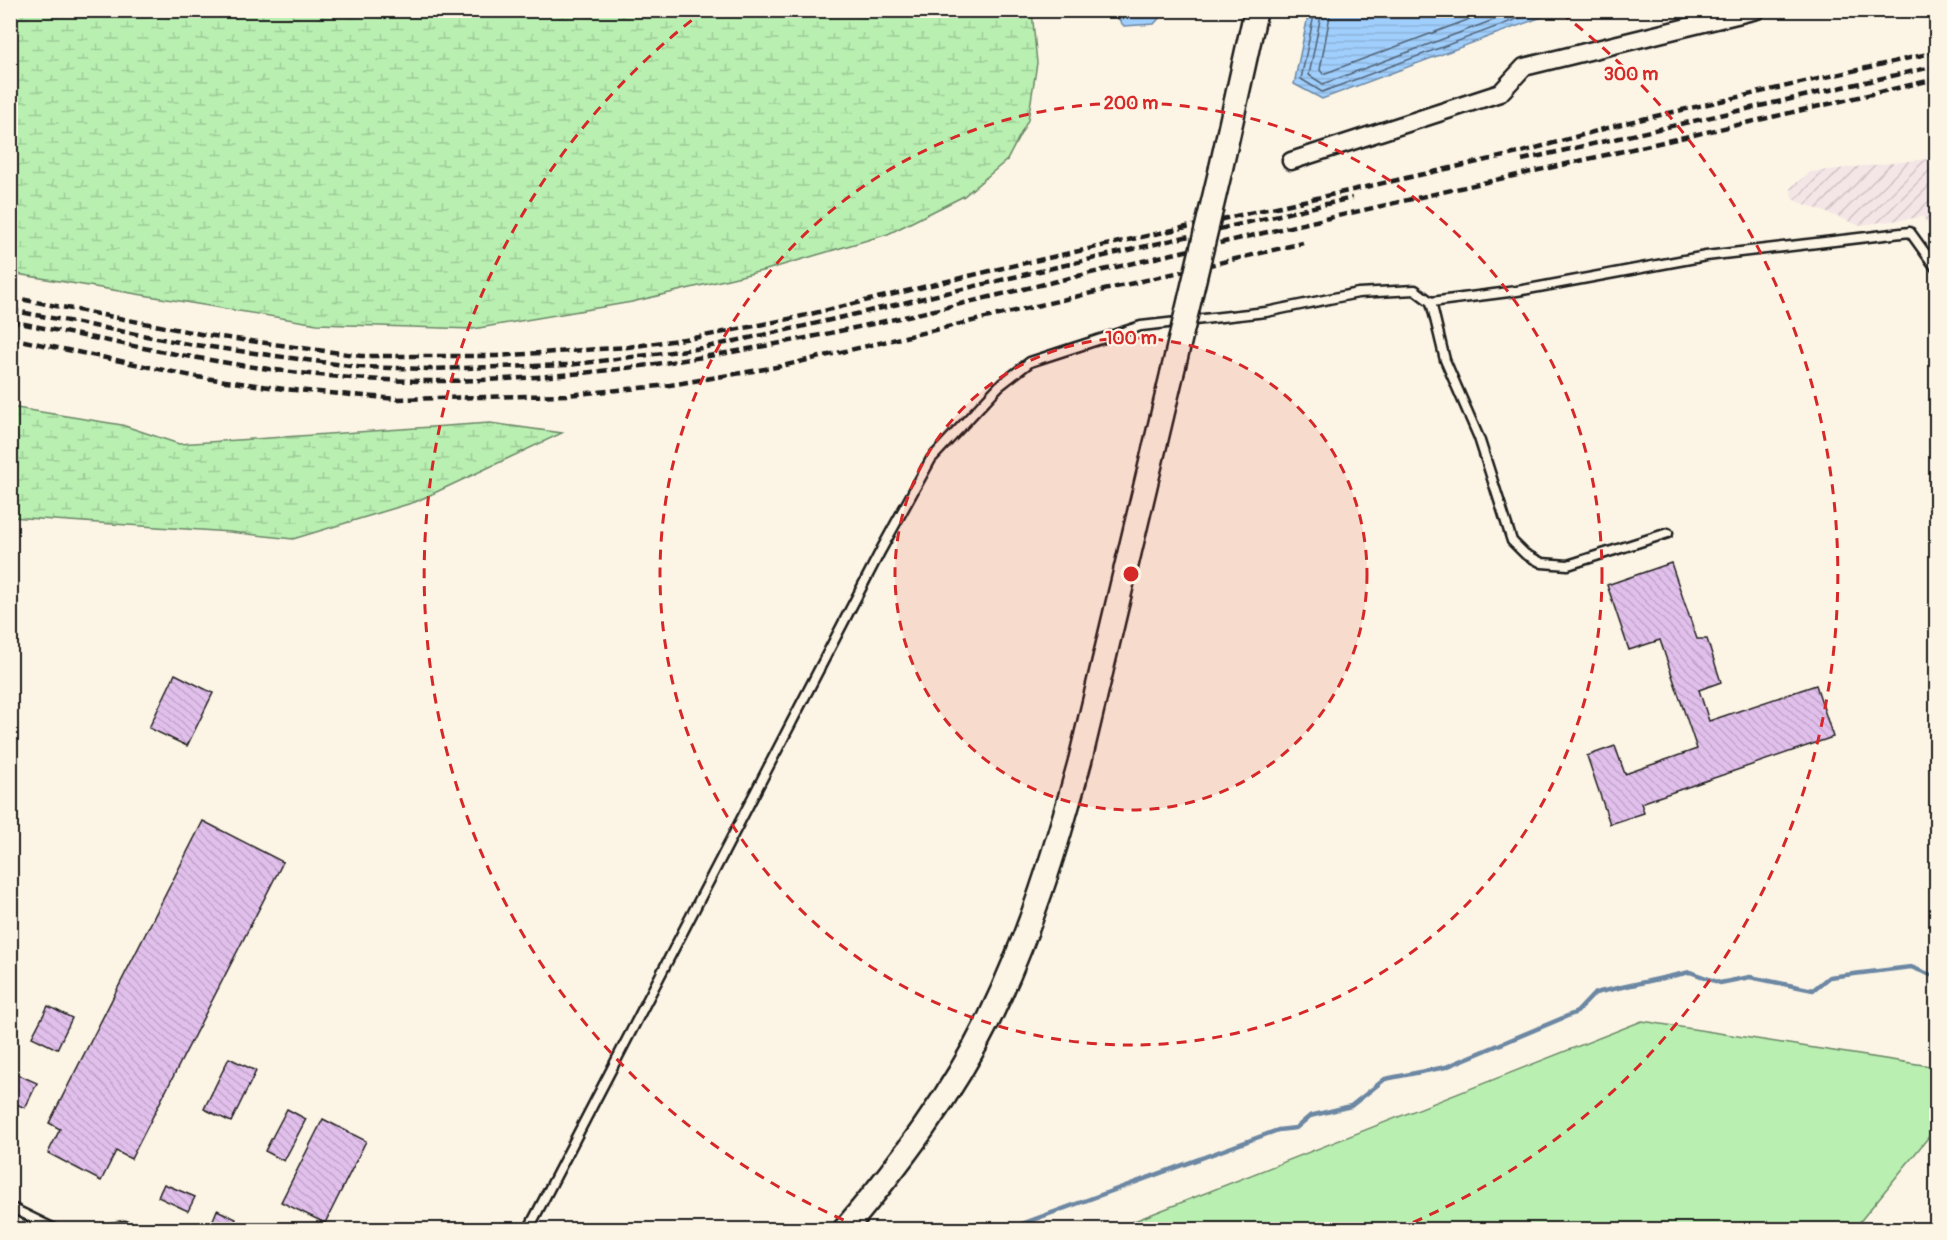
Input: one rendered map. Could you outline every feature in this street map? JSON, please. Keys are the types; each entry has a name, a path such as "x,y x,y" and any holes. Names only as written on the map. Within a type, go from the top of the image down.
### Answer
{"main road":[{"path":"844,1230 919,1136 948,1091 988,1021 1017,959 1044,884 1080,761 1221,168 1256,10"}],"street":[{"path":"1291,160 1500,93 1524,67 1757,10"}],"lane":[{"path":"1431,303 1517,291 1706,256 1910,232 1936,268"},
{"path":"528,1230 881,550 931,459 999,386 1030,362 1141,326 1266,312 1359,292 1415,290 1431,303 1445,360 1479,438 1512,541 1525,554 1542,563 1568,565 1668,533"},
{"path":"10,1207 57,1230"},
{"path":"101,1230 125,1226 133,1230"}],"shaded area":[{"path":"1936,158 1936,237 1923,217 1858,225 1792,199 1791,187 1811,172"}],"green space":[{"path":"10,11 1032,11 1037,63 1028,120 1007,160 964,196 888,234 766,270 632,302 473,329 317,324 11,273"},
{"path":"10,407 122,425 179,444 490,423 562,433 415,502 293,539 230,532 11,517"},
{"path":"1642,1021 1936,1067 1936,1128 1854,1229 1114,1229"}],"water":[{"path":"1309,10 1558,11 1322,99 1294,84"},
{"path":"1111,11 1166,11 1154,24 1124,26"}],"building":[{"path":"1671,563 1697,639 1707,639 1721,682 1699,690 1709,721 1816,685 1833,737 1641,803 1644,813 1610,824 1587,756 1615,746 1625,774 1697,749 1660,640 1629,650 1607,585"},
{"path":"175,674 213,693 187,746 149,728"},
{"path":"203,821 283,862 131,1159 116,1151 101,1181 48,1153 60,1129 49,1123"},
{"path":"48,1006 72,1018 57,1049 32,1037"},
{"path":"229,1058 256,1071 231,1122 204,1109"},
{"path":"10,1071 37,1083 25,1108 10,1101"},
{"path":"287,1109 306,1119 284,1161 265,1151"},
{"path":"323,1119 366,1141 325,1223 281,1202"},
{"path":"164,1184 195,1197 188,1211 158,1197"},
{"path":"217,1210 236,1219 231,1230 209,1230"}],"waterway":[{"path":"1005,1230 1278,1130 1296,1128 1310,1116 1351,1106 1385,1079 1446,1067 1577,1012 1595,993 1690,972 1720,983 1750,977 1813,990 1829,977 1911,967 1936,977"},
{"path":"969,1230 973,1227 982,1230"}],"railway":[{"path":"10,297 206,335 362,356 496,356 628,347 699,337 794,318 994,270 1518,153 1625,123 1936,52"},
{"path":"1522,160 1936,66"},
{"path":"10,321 219,362 324,376 430,381 520,378 610,370 699,358 875,323 1936,79"},
{"path":"10,310 188,344 358,367 429,369 569,365 702,348 796,328 1352,198"},
{"path":"10,338 197,377 284,389 398,399 567,395 670,385 782,366 1303,243"}]}
